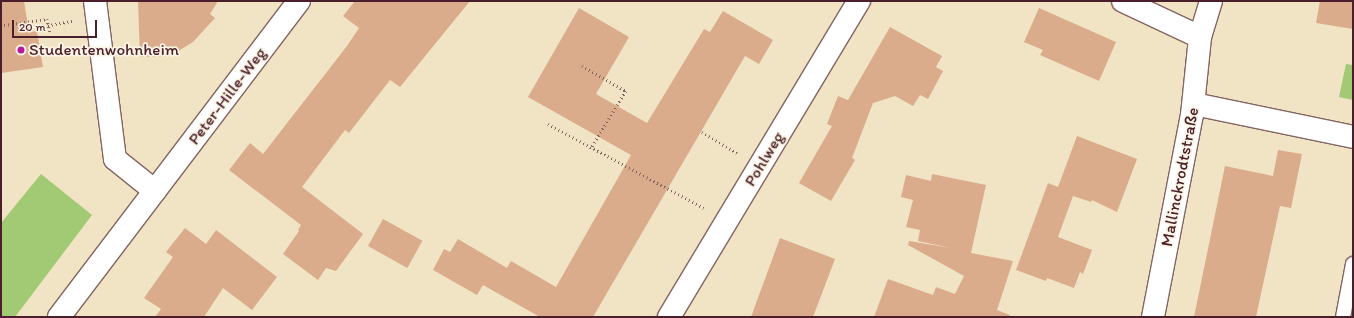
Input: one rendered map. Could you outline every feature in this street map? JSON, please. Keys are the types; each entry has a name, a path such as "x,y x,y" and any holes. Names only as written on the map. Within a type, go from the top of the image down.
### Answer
{"street":[{"path":"95,1 116,159 155,191"},
{"name":"Peter-Hille-Weg","path":"59,317 299,1"},
{"name":"Pohlweg","path":"670,317 859,1"},
{"path":"1123,1 1200,37"},
{"name":"Mallinckrodtstraße","path":"1153,317 1194,104 1200,37 1211,1"},
{"path":"1194,104 1353,137"}],"lane":[{"path":"1343,317 1351,282 1353,264"}],"path":[{"path":"4,25 47,19 50,32"},
{"path":"20,30 55,24"},
{"path":"582,66 626,91 592,147"},
{"path":"548,124 728,220"},
{"path":"702,132 740,154"}],"green space":[{"path":"1346,64 1353,65 1353,100 1339,97"},
{"path":"41,174 92,215 15,317 1,317 1,223"}],"building":[{"name":"Studentenwohnheim","path":"1,1 24,1 29,32 37,31 43,67 1,73"},
{"path":"138,1 218,1 210,14 215,18 193,42 170,56 140,57"},
{"path":"355,1 470,1 400,87 390,80 349,133 345,130 302,187 363,234 336,271 326,268 318,280 283,254 299,231 298,230 301,225 229,170 250,143 263,154 347,46 359,28 343,16"},
{"path":"1320,1 1353,1 1353,29 1316,23"},
{"path":"579,8 629,37 596,94 647,123 704,29 710,32 723,11 773,40 759,64 745,56 593,317 540,317 483,285 477,295 433,270 444,249 450,252 458,239 507,268 511,261 556,287 631,155 528,97"},
{"path":"1039,8 1116,42 1099,81 1040,55 1043,50 1024,42"},
{"path":"890,27 942,56 936,67 943,71 928,99 920,95 913,106 895,96 873,103 852,158 855,160 831,201 799,183 832,126 827,124 838,96 848,100"},
{"path":"1077,136 1137,159 1117,212 1092,200 1091,202 1073,196 1058,237 1092,250 1083,274 1080,272 1074,288 1047,278 1046,281 1016,270 1048,183 1058,187"},
{"path":"1278,150 1302,154 1291,208 1280,206 1256,317 1194,317 1225,166 1273,176"},
{"path":"932,174 986,185 971,253 1013,261 997,310 1010,315 1009,317 874,317 888,279 933,295 936,287 955,294 964,276 908,245 909,241 951,248 918,241 920,230 906,227 913,200 901,197 906,175 931,181"},
{"path":"383,219 422,241 407,268 368,246"},
{"path":"185,228 206,244 216,230 277,277 252,310 223,288 204,317 155,317 161,309 144,298 173,257 166,252"},
{"path":"780,238 835,259 813,317 751,317"}],"place":[{"name":"Studentenwohnheim","path":"21,50"}]}
